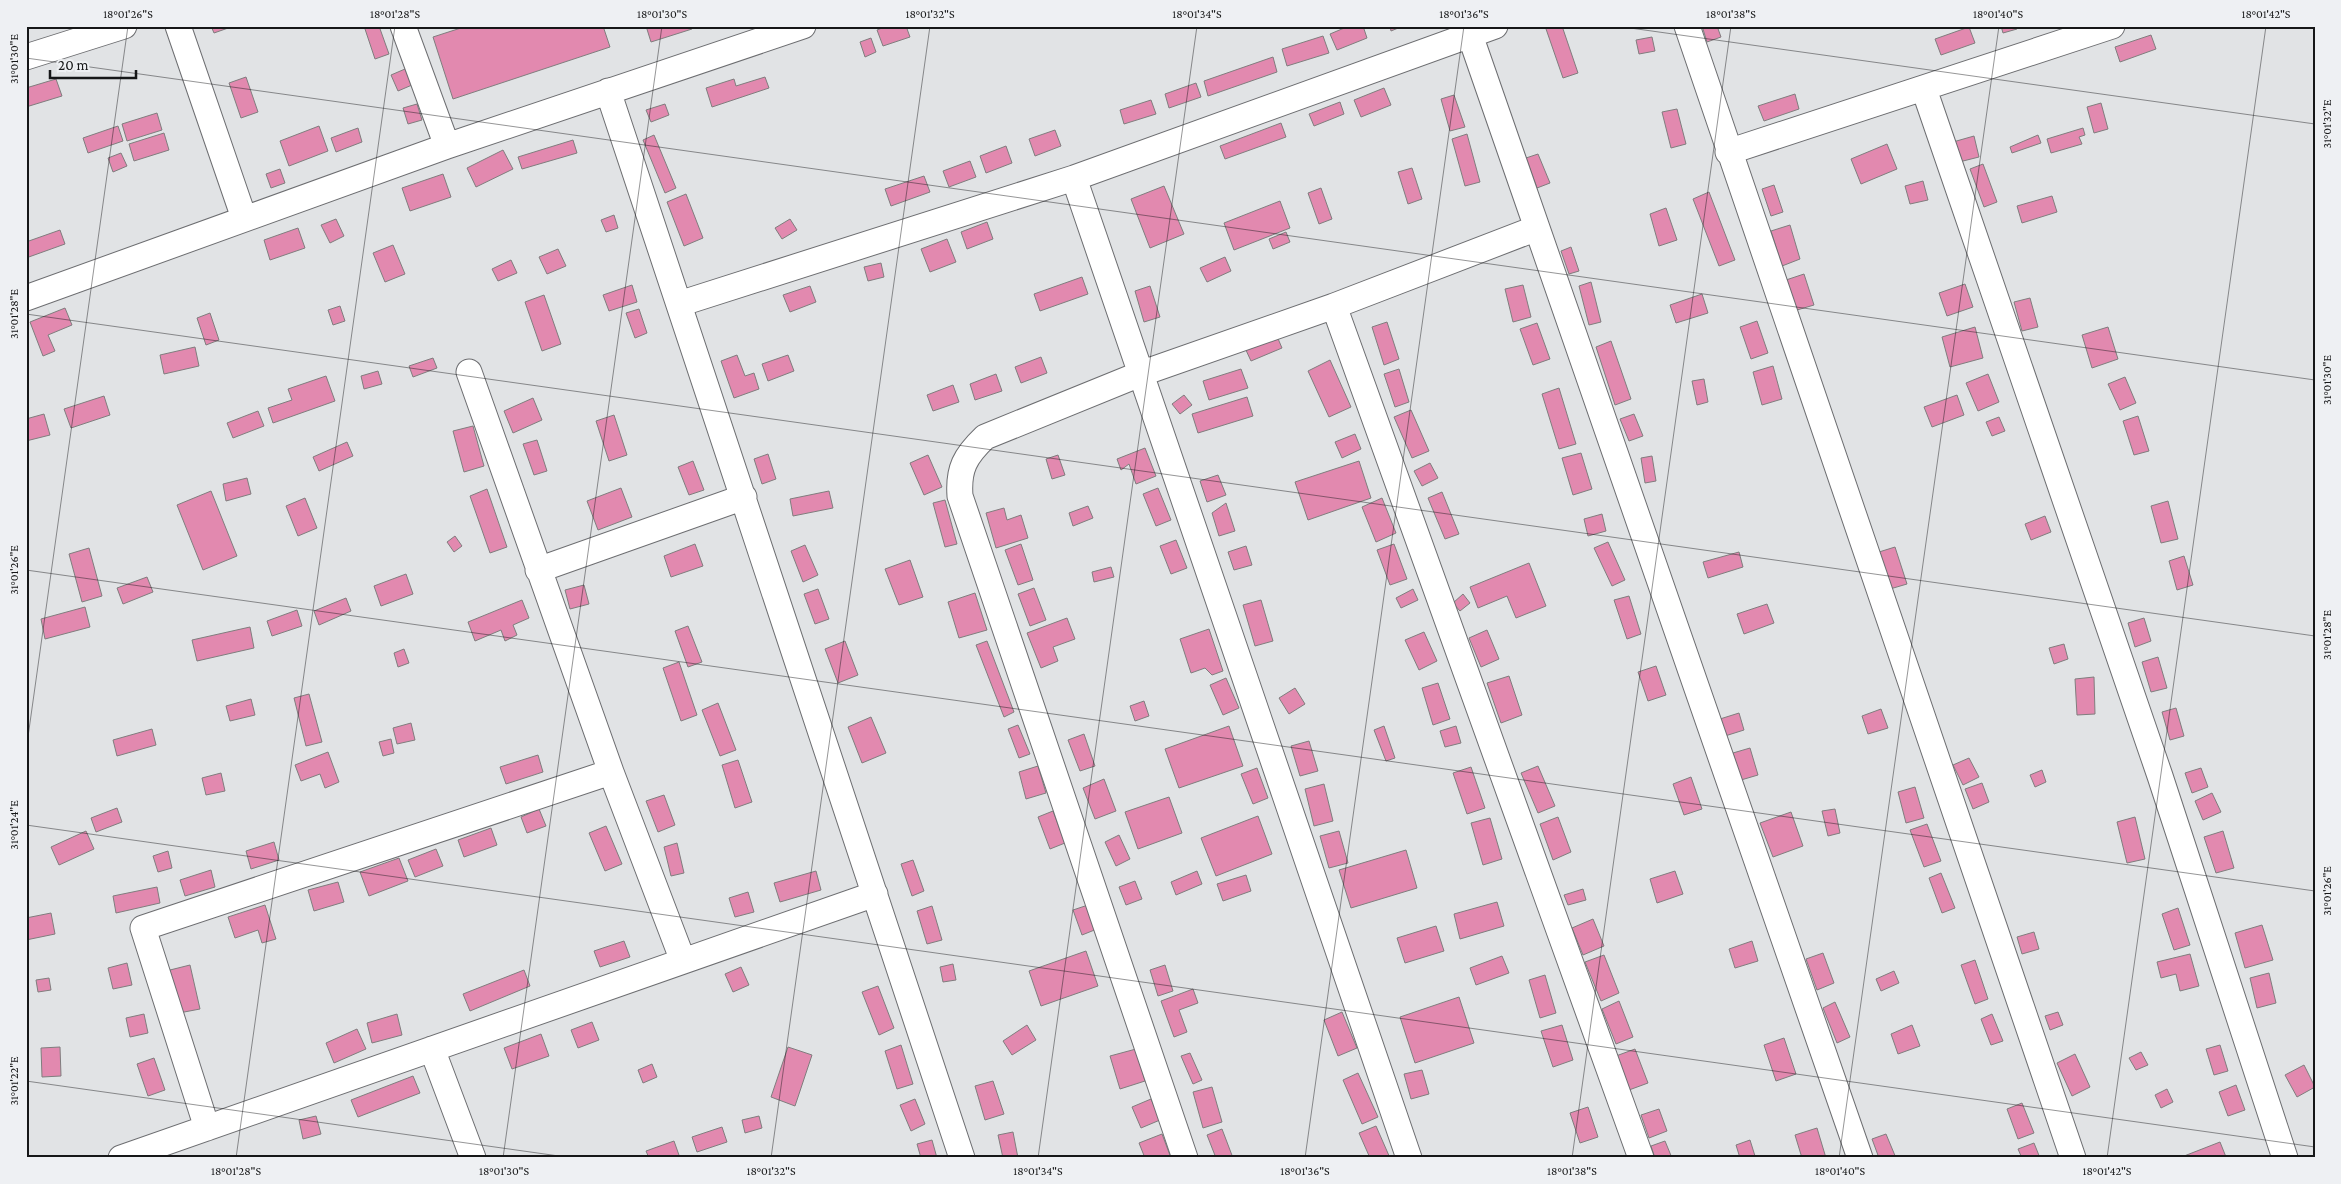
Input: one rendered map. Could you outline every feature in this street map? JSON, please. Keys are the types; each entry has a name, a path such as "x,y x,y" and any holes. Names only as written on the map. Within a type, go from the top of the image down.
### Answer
{"street":[{"path":"26,57 124,26"},
{"path":"178,26 244,218"},
{"path":"403,26 446,146"},
{"path":"26,298 446,146 803,26"},
{"path":"679,304 1074,178 1495,26"},
{"path":"1687,26 1728,152 2073,1158"},
{"path":"1728,152 2112,26"},
{"path":"1470,35 1860,1158"},
{"path":"1924,89 2160,776 2285,1158"},
{"path":"608,91 962,1158"},
{"path":"1074,178 1409,1158"},
{"path":"1185,1158 960,496 959,482 963,465 970,451 985,436 1140,374 1334,306 1537,228"},
{"path":"1334,306 1641,1158"},
{"path":"469,372 611,772 683,961"},
{"path":"538,570 744,497"},
{"path":"207,1128 143,928 611,772"},
{"path":"121,1158 875,894"},
{"path":"432,1048 473,1158"}],"building":[{"path":"211,26 231,26 231,27 214,33"},
{"path":"364,26 379,26 389,54 375,59"},
{"path":"467,26 603,26 610,47 453,99 433,37"},
{"path":"646,26 692,26 692,29 651,42"},
{"path":"887,26 906,26 910,37 883,46 877,30"},
{"path":"1349,26 1363,26 1367,38 1337,50 1330,34"},
{"path":"1390,26 1403,26 1391,31"},
{"path":"1545,26 1562,26 1578,73 1563,78"},
{"path":"1702,26 1717,26 1721,37 1707,42"},
{"path":"2001,26 2017,26 2017,29 2003,33"},
{"path":"1969,27 1975,43 1941,55 1935,39"},
{"path":"2151,35 2156,49 2120,62 2115,47"},
{"path":"1323,36 1329,53 1287,66 1282,49"},
{"path":"1652,37 1655,51 1639,54 1636,40"},
{"path":"871,38 876,52 865,57 860,42"},
{"path":"1273,57 1277,72 1208,96 1204,81"},
{"path":"405,69 412,85 398,91 391,75"},
{"path":"246,77 258,112 241,118 229,83"},
{"path":"765,77 769,88 712,107 706,88 734,79 736,86"},
{"path":"56,79 62,96 26,107 26,88"},
{"path":"1196,83 1201,97 1169,108 1165,94"},
{"path":"1384,88 1391,105 1361,117 1354,100"},
{"path":"1795,94 1799,109 1764,121 1758,106"},
{"path":"1454,95 1465,127 1450,131 1441,99"},
{"path":"1151,100 1156,114 1124,124 1120,110"},
{"path":"1340,102 1344,114 1314,126 1309,114"},
{"path":"2101,103 2108,129 2094,133 2087,107"},
{"path":"417,104 422,120 408,124 403,108"},
{"path":"665,104 669,115 651,122 646,110"},
{"path":"1677,109 1686,144 1671,148 1662,112"},
{"path":"157,113 162,130 127,141 122,124"},
{"path":"1281,123 1286,137 1225,159 1220,146"},
{"path":"118,126 123,141 88,153 83,138"},
{"path":"319,126 328,151 289,166 280,141"},
{"path":"358,128 362,142 336,152 331,138"},
{"path":"2083,128 2085,135 2079,137 2082,144 2051,153 2047,139"},
{"path":"1055,130 1061,146 1035,156 1029,139"},
{"path":"164,133 169,150 134,161 129,144"},
{"path":"1467,134 1480,182 1465,186 1452,139"},
{"path":"654,135 676,188 665,193 643,140"},
{"path":"2038,135 2041,143 2012,153 2010,147"},
{"path":"1974,136 1979,157 1959,162 1953,142"},
{"path":"573,140 577,153 522,169 518,157"},
{"path":"1887,144 1897,169 1861,184 1851,159"},
{"path":"1006,146 1012,163 986,173 980,156"},
{"path":"503,150 513,169 476,187 467,168"},
{"path":"121,153 127,166 113,172 108,158"},
{"path":"1538,154 1550,183 1537,188 1526,158"},
{"path":"970,161 976,177 949,187 943,171"},
{"path":"1983,164 1997,202 1984,207 1970,169"},
{"path":"1412,168 1422,199 1408,204 1398,172"},
{"path":"280,169 285,183 271,188 266,174"},
{"path":"443,174 451,197 410,211 402,188"},
{"path":"924,176 930,192 891,206 885,189"},
{"path":"1923,181 1928,200 1910,204 1905,186"},
{"path":"1774,185 1783,212 1771,216 1762,189"},
{"path":"1164,186 1184,234 1150,248 1131,199"},
{"path":"1321,188 1332,219 1319,224 1308,193"},
{"path":"1709,192 1735,260 1719,266 1693,199"},
{"path":"686,194 703,238 684,246 667,202"},
{"path":"2052,196 2057,212 2022,223 2017,206"},
{"path":"1280,201 1290,228 1234,250 1224,223"},
{"path":"1666,208 1677,240 1659,246 1650,214"},
{"path":"614,215 618,228 606,232 601,220"},
{"path":"336,219 344,236 330,243 321,225"},
{"path":"790,219 797,230 782,239 775,228"},
{"path":"987,222 993,239 967,249 961,232"},
{"path":"1790,225 1800,259 1782,266 1771,231"},
{"path":"298,228 305,248 270,260 264,240"},
{"path":"60,230 65,244 26,258 26,242"},
{"path":"1286,232 1290,242 1273,249 1269,239"},
{"path":"947,239 956,262 930,272 921,249"},
{"path":"393,245 405,274 385,282 373,253"},
{"path":"1571,247 1579,271 1569,274 1561,251"},
{"path":"558,249 566,266 547,274 539,257"},
{"path":"1225,257 1231,271 1207,282 1200,268"},
{"path":"511,260 517,273 498,281 492,269"},
{"path":"881,263 884,277 868,281 864,267"},
{"path":"1804,274 1814,305 1797,310 1786,280"},
{"path":"1082,277 1088,294 1040,311 1034,294"},
{"path":"1591,282 1601,322 1589,325 1579,286"},
{"path":"1965,284 1973,307 1947,316 1939,293"},
{"path":"632,285 637,302 609,311 603,295"},
{"path":"1523,285 1531,317 1513,322 1505,289"},
{"path":"810,286 816,302 790,312 783,295"},
{"path":"1150,286 1160,317 1144,322 1135,291"},
{"path":"1702,294 1708,313 1676,323 1670,305"},
{"path":"544,295 561,344 542,351 525,302"},
{"path":"2030,298 2038,327 2022,331 2014,302"},
{"path":"340,306 345,321 333,325 328,310"},
{"path":"65,308 72,325 48,335 55,351 43,356 30,322"},
{"path":"639,309 647,333 635,338 626,313"},
{"path":"210,313 219,340 206,345 197,318"},
{"path":"1757,321 1768,353 1751,359 1740,327"},
{"path":"1387,322 1399,359 1384,365 1372,327"},
{"path":"1537,323 1550,359 1533,365 1520,329"},
{"path":"1975,327 1983,358 1950,367 1942,337"},
{"path":"2108,327 2118,359 2092,368 2082,335"},
{"path":"1276,334 1282,348 1251,361 1245,348"},
{"path":"1611,341 1631,399 1615,405 1596,347"},
{"path":"195,347 199,366 164,374 160,355"},
{"path":"737,355 745,376 754,373 759,389 734,398 721,361"},
{"path":"788,355 794,371 768,381 762,364"},
{"path":"1041,357 1047,373 1021,383 1015,367"},
{"path":"433,358 437,368 413,377 409,366"},
{"path":"1330,360 1351,407 1329,417 1308,371"},
{"path":"1773,366 1782,399 1762,405 1753,372"},
{"path":"1241,369 1248,388 1209,400 1203,381"},
{"path":"1399,369 1409,402 1395,407 1384,374"},
{"path":"378,371 382,384 364,389 361,376"},
{"path":"996,374 1002,391 975,400 970,384"},
{"path":"1988,374 1999,402 1978,411 1966,383"},
{"path":"326,376 335,401 273,423 268,408 292,400 288,389"},
{"path":"2125,377 2136,403 2120,410 2108,384"},
{"path":"1704,379 1708,402 1697,405 1692,381"},
{"path":"953,385 959,402 933,411 927,395"},
{"path":"1559,388 1576,444 1559,449 1542,394"},
{"path":"1184,395 1192,405 1180,414 1172,404"},
{"path":"1957,395 1964,415 1932,427 1924,407"},
{"path":"104,396 110,415 71,428 64,409"},
{"path":"1247,397 1253,416 1198,433 1192,414"},
{"path":"533,398 542,420 513,433 504,411"},
{"path":"1411,410 1429,451 1412,458 1394,417"},
{"path":"258,411 264,426 233,438 227,423"},
{"path":"44,414 50,435 26,441 26,419"},
{"path":"1634,414 1643,436 1629,441 1620,419"},
{"path":"614,415 627,455 609,461 596,421"},
{"path":"2138,416 2149,451 2134,455 2123,421"},
{"path":"1999,417 2005,431 1992,436 1986,422"},
{"path":"473,426 484,466 464,472 453,431"},
{"path":"1355,434 1361,449 1342,458 1335,442"},
{"path":"537,440 547,471 534,475 523,444"},
{"path":"347,442 353,456 319,471 313,457"},
{"path":"1145,448 1156,476 1136,484 1129,464 1121,470 1117,459"},
{"path":"1581,453 1592,489 1573,495 1562,458"},
{"path":"768,454 776,479 762,484 754,459"},
{"path":"928,455 942,487 924,495 910,463"},
{"path":"1058,455 1065,475 1052,479 1046,459"},
{"path":"1652,456 1656,481 1645,483 1641,458"},
{"path":"693,461 704,490 689,495 678,467"},
{"path":"1359,461 1371,498 1308,520 1295,482"},
{"path":"1430,463 1438,478 1422,486 1414,471"},
{"path":"1218,475 1226,495 1207,502 1200,481"},
{"path":"247,478 251,494 226,501 223,484"},
{"path":"621,488 632,517 598,530 587,501"},
{"path":"1158,488 1171,520 1156,526 1143,494"},
{"path":"487,489 507,547 490,553 470,496"},
{"path":"211,491 237,556 203,570 177,505"},
{"path":"829,491 833,508 793,516 790,499"},
{"path":"1442,492 1459,534 1445,539 1428,498"},
{"path":"305,498 317,528 298,536 286,506"},
{"path":"1382,498 1396,533 1376,542 1362,507"},
{"path":"945,500 957,544 945,547 933,503"},
{"path":"2168,501 2178,539 2161,543 2151,506"},
{"path":"1226,503 1235,531 1219,536 1212,513"},
{"path":"1088,506 1093,518 1073,526 1069,513"},
{"path":"1004,508 1007,520 1021,515 1028,538 996,548 986,513"},
{"path":"1602,514 1606,531 1588,536 1584,519"},
{"path":"2045,516 2051,532 2031,540 2025,524"},
{"path":"455,536 462,546 454,552 447,542"},
{"path":"1176,540 1187,568 1171,574 1160,546"},
{"path":"1608,542 1625,580 1612,586 1594,548"},
{"path":"695,544 703,566 671,577 664,556"},
{"path":"1021,544 1033,580 1018,585 1005,550"},
{"path":"1394,544 1407,579 1390,585 1377,550"},
{"path":"805,545 818,575 803,582 791,551"},
{"path":"1246,546 1252,565 1234,570 1228,552"},
{"path":"1895,547 1907,584 1890,589 1879,552"},
{"path":"89,548 102,596 82,602 69,554"},
{"path":"1739,552 1743,567 1708,578 1703,562"},
{"path":"2184,556 2193,585 2177,590 2169,561"},
{"path":"910,560 923,597 899,605 885,569"},
{"path":"1529,563 1546,606 1516,618 1507,596 1478,608 1470,587"},
{"path":"1111,567 1114,577 1094,582 1092,572"},
{"path":"406,574 413,594 381,606 374,586"},
{"path":"147,577 153,592 123,604 117,588"},
{"path":"584,585 589,604 570,609 565,590"},
{"path":"1034,588 1046,620 1030,626 1018,594"},
{"path":"818,589 829,619 815,624 804,594"},
{"path":"1413,589 1418,600 1401,608 1396,598"},
{"path":"975,593 987,630 959,638 948,602"},
{"path":"1463,594 1470,603 1460,611 1453,603"},
{"path":"1629,596 1641,634 1627,639 1614,600"},
{"path":"346,598 351,611 319,625 314,611"},
{"path":"522,600 529,618 513,625 517,635 505,641 501,630 475,641 468,622"},
{"path":"1261,600 1273,641 1255,646 1243,605"},
{"path":"1767,604 1774,623 1744,634 1737,614"},
{"path":"85,607 90,627 45,639 41,619"},
{"path":"297,610 302,626 272,636 267,621"},
{"path":"1067,618 1075,639 1053,647 1058,661 1041,668 1027,633"},
{"path":"2144,618 2151,641 2135,647 2128,623"},
{"path":"688,626 702,662 688,667 675,631"},
{"path":"250,627 254,648 197,661 192,640"},
{"path":"1209,629 1223,671 1212,675 1205,668 1191,673 1180,639"},
{"path":"1487,630 1499,659 1481,667 1469,638"},
{"path":"1424,632 1437,661 1419,670 1405,640"},
{"path":"845,641 858,675 838,683 825,649"},
{"path":"987,641 1014,712 1004,717 976,645"},
{"path":"2064,644 2068,659 2054,664 2049,648"},
{"path":"404,649 409,663 398,667 394,653"},
{"path":"2158,657 2167,688 2151,692 2142,662"},
{"path":"679,662 697,715 681,721 663,668"},
{"path":"1656,666 1666,695 1648,701 1638,672"},
{"path":"1509,676 1522,715 1501,723 1487,683"},
{"path":"2094,677 2095,714 2077,715 2075,679"},
{"path":"1226,678 1239,708 1223,715 1210,685"},
{"path":"1438,683 1450,719 1433,725 1422,688"},
{"path":"1295,688 1305,704 1289,714 1279,698"},
{"path":"309,694 322,742 306,746 294,698"},
{"path":"251,699 255,715 230,721 226,706"},
{"path":"1144,701 1149,716 1135,721 1130,706"},
{"path":"718,703 736,750 720,756 702,710"},
{"path":"2176,708 2184,736 2170,740 2162,712"},
{"path":"1881,709 1888,728 1868,734 1862,716"},
{"path":"1739,713 1744,730 1725,736 1720,719"},
{"path":"871,717 886,753 862,763 848,727"},
{"path":"411,723 415,740 397,744 393,728"},
{"path":"1018,725 1030,754 1019,758 1008,729"},
{"path":"1229,726 1243,766 1179,788 1165,749"},
{"path":"1384,726 1395,758 1386,761 1374,730"},
{"path":"1456,726 1461,743 1445,747 1440,731"},
{"path":"152,729 156,745 117,756 113,740"},
{"path":"1084,734 1095,766 1080,771 1068,740"},
{"path":"391,739 394,753 383,756 379,742"},
{"path":"1309,741 1318,771 1300,776 1291,746"},
{"path":"1750,748 1758,775 1741,780 1733,753"},
{"path":"328,752 339,782 325,788 320,774 301,781 295,765"},
{"path":"538,755 543,772 506,784 500,767"},
{"path":"1969,758 1979,777 1963,785 1953,765"},
{"path":"738,760 752,802 735,808 722,765"},
{"path":"1038,766 1046,793 1026,799 1019,772"},
{"path":"1538,766 1555,806 1538,813 1521,773"},
{"path":"1471,767 1485,808 1467,814 1453,773"},
{"path":"1257,768 1268,798 1253,804 1241,774"},
{"path":"2201,768 2208,787 2192,793 2185,773"},
{"path":"2042,770 2046,782 2035,787 2030,775"},
{"path":"221,773 225,791 206,795 202,778"},
{"path":"1691,777 1702,809 1684,815 1673,784"},
{"path":"1104,779 1116,811 1095,819 1083,788"},
{"path":"1982,783 1989,802 1973,809 1965,789"},
{"path":"1324,784 1333,821 1314,826 1305,789"},
{"path":"1915,787 1924,818 1906,823 1898,792"},
{"path":"2212,793 2221,812 2203,820 2195,801"},
{"path":"664,795 675,825 658,832 646,801"},
{"path":"1169,797 1182,833 1138,849 1125,812"},
{"path":"117,808 122,822 96,832 91,818"},
{"path":"539,809 546,826 527,833 521,817"},
{"path":"1835,809 1840,833 1828,836 1822,811"},
{"path":"1053,811 1065,843 1050,849 1038,817"},
{"path":"1791,812 1803,846 1773,857 1760,823"},
{"path":"1258,816 1272,854 1216,876 1201,838"},
{"path":"1558,817 1571,852 1553,860 1540,824"},
{"path":"2135,817 2145,859 2127,863 2117,822"},
{"path":"1490,818 1502,859 1483,865 1471,823"},
{"path":"1927,824 1941,861 1924,867 1910,830"},
{"path":"606,826 622,864 605,871 589,833"},
{"path":"491,828 497,845 464,857 458,840"},
{"path":"86,831 94,849 59,865 51,847"},
{"path":"1339,831 1348,863 1329,868 1320,836"},
{"path":"2223,831 2234,868 2216,873 2204,837"},
{"path":"1119,835 1130,859 1116,866 1105,842"},
{"path":"274,842 279,860 251,869 246,851"},
{"path":"677,843 684,873 671,876 664,847"},
{"path":"436,849 443,866 415,877 408,860"},
{"path":"1406,850 1417,888 1351,908 1339,870"},
{"path":"168,851 172,868 158,872 153,856"},
{"path":"399,858 408,881 369,896 360,872"},
{"path":"913,860 924,891 912,896 901,864"},
{"path":"211,870 215,887 185,896 180,880"},
{"path":"816,871 821,890 780,902 774,883"},
{"path":"1197,871 1202,884 1176,895 1171,882"},
{"path":"1675,871 1683,894 1657,903 1650,879"},
{"path":"1941,873 1955,908 1942,913 1929,878"},
{"path":"1246,875 1251,891 1223,901 1217,884"},
{"path":"1135,881 1142,899 1126,905 1119,887"},
{"path":"338,882 344,902 314,911 308,890"},
{"path":"157,887 160,903 116,913 113,896"},
{"path":"1583,889 1586,900 1568,905 1564,895"},
{"path":"748,892 754,912 735,917 729,898"},
{"path":"1497,902 1504,926 1460,939 1454,914"},
{"path":"265,905 276,939 262,943 258,930 235,938 228,917"},
{"path":"1088,905 1097,929 1082,935 1073,910"},
{"path":"932,906 942,940 927,944 917,911"},
{"path":"2178,908 2190,945 2174,950 2162,914"},
{"path":"51,913 55,934 26,940 26,918"},
{"path":"1593,919 1604,946 1583,955 1572,928"},
{"path":"2262,925 2273,960 2245,968 2235,933"},
{"path":"1436,926 1444,951 1405,963 1397,938"},
{"path":"2034,932 2039,949 2022,954 2017,937"},
{"path":"624,941 630,957 600,967 594,951"},
{"path":"1752,941 1758,961 1735,968 1729,949"},
{"path":"1086,951 1098,986 1041,1006 1029,971"},
{"path":"1823,953 1834,983 1817,990 1806,959"},
{"path":"2190,954 2199,986 2180,991 2176,974 2161,978 2157,962"},
{"path":"1604,955 1619,993 1601,1001 1585,962"},
{"path":"1502,956 1509,973 1476,985 1470,968"},
{"path":"1975,960 1988,999 1975,1004 1961,965"},
{"path":"127,963 132,985 113,989 108,968"},
{"path":"953,964 956,980 943,982 940,967"},
{"path":"190,965 200,1009 179,1013 170,970"},
{"path":"1165,965 1173,991 1158,996 1150,970"},
{"path":"741,967 749,985 733,992 725,974"},
{"path":"524,970 530,986 470,1011 463,994"},
{"path":"1894,971 1899,983 1881,991 1876,979"},
{"path":"2269,973 2276,1003 2257,1008 2250,978"},
{"path":"1545,975 1556,1013 1540,1018 1529,980"},
{"path":"49,978 51,990 38,992 36,980"},
{"path":"878,986 894,1028 879,1035 862,992"},
{"path":"1193,989 1198,1003 1179,1010 1187,1032 1174,1037 1161,1001"},
{"path":"1459,997 1474,1043 1415,1063 1400,1017"},
{"path":"1619,1001 1633,1037 1616,1044 1602,1009"},
{"path":"1835,1002 1850,1037 1837,1043 1823,1008"},
{"path":"1342,1012 1357,1048 1338,1056 1324,1020"},
{"path":"2058,1012 2063,1025 2050,1030 2045,1016"},
{"path":"144,1014 148,1033 130,1037 126,1018"},
{"path":"397,1014 402,1035 372,1043 367,1023"},
{"path":"1992,1014 2003,1041 1991,1045 1981,1019"},
{"path":"592,1022 599,1040 578,1048 571,1030"},
{"path":"1027,1025 1036,1040 1012,1055 1003,1041"},
{"path":"1562,1025 1573,1060 1553,1067 1541,1031"},
{"path":"1912,1025 1920,1046 1898,1054 1891,1034"},
{"path":"357,1029 366,1049 334,1063 326,1043"},
{"path":"541,1034 549,1056 512,1069 504,1048"},
{"path":"1784,1038 1796,1074 1776,1081 1764,1045"},
{"path":"901,1045 913,1084 897,1089 885,1051"},
{"path":"2220,1045 2228,1071 2214,1075 2206,1049"},
{"path":"60,1047 61,1076 42,1077 41,1048"},
{"path":"788,1047 812,1055 795,1106 771,1097"},
{"path":"1136,1049 1145,1081 1120,1089 1110,1056"},
{"path":"1635,1049 1648,1083 1629,1090 1616,1056"},
{"path":"2141,1052 2148,1065 2136,1070 2129,1058"},
{"path":"1190,1053 1202,1080 1193,1084 1181,1056"},
{"path":"2075,1054 2090,1087 2072,1096 2057,1063"},
{"path":"154,1058 165,1090 148,1096 137,1064"},
{"path":"652,1064 657,1077 643,1083 638,1070"},
{"path":"2304,1065 2315,1087 2297,1097 2285,1075"},
{"path":"1422,1070 1429,1094 1411,1099 1404,1074"},
{"path":"1358,1073 1378,1117 1362,1124 1343,1080"},
{"path":"413,1076 420,1093 358,1117 351,1100"},
{"path":"993,1081 1004,1114 985,1120 975,1086"},
{"path":"2236,1085 2245,1110 2228,1116 2219,1092"},
{"path":"1212,1087 1222,1122 1203,1128 1193,1092"},
{"path":"2167,1089 2173,1102 2161,1108 2155,1095"},
{"path":"915,1099 925,1124 911,1131 900,1105"},
{"path":"1151,1099 1160,1120 1141,1128 1132,1107"},
{"path":"2022,1103 2034,1133 2018,1139 2007,1109"},
{"path":"1588,1107 1598,1137 1580,1143 1570,1113"},
{"path":"1659,1109 1667,1131 1649,1138 1641,1115"},
{"path":"316,1116 321,1134 303,1139 299,1120"},
{"path":"759,1116 762,1128 745,1133 742,1120"},
{"path":"1376,1126 1390,1158 1370,1158 1359,1133"},
{"path":"722,1127 727,1142 697,1152 692,1137"},
{"path":"1817,1128 1826,1158 1802,1158 1795,1135"},
{"path":"1222,1129 1233,1158 1216,1158 1207,1135"},
{"path":"1013,1132 1018,1158 1003,1158 998,1135"},
{"path":"1162,1134 1171,1158 1145,1158 1139,1143"},
{"path":"1886,1134 1896,1158 1879,1158 1872,1139"},
{"path":"932,1140 937,1158 921,1158 917,1144"},
{"path":"1750,1140 1755,1156 1740,1158 1736,1145"},
{"path":"674,1141 680,1158 649,1158 646,1151"},
{"path":"1665,1141 1672,1158 1655,1158 1651,1146"},
{"path":"2220,1142 2226,1157 2179,1158"},
{"path":"2034,1143 2040,1158 2022,1158 2018,1149"}]}
